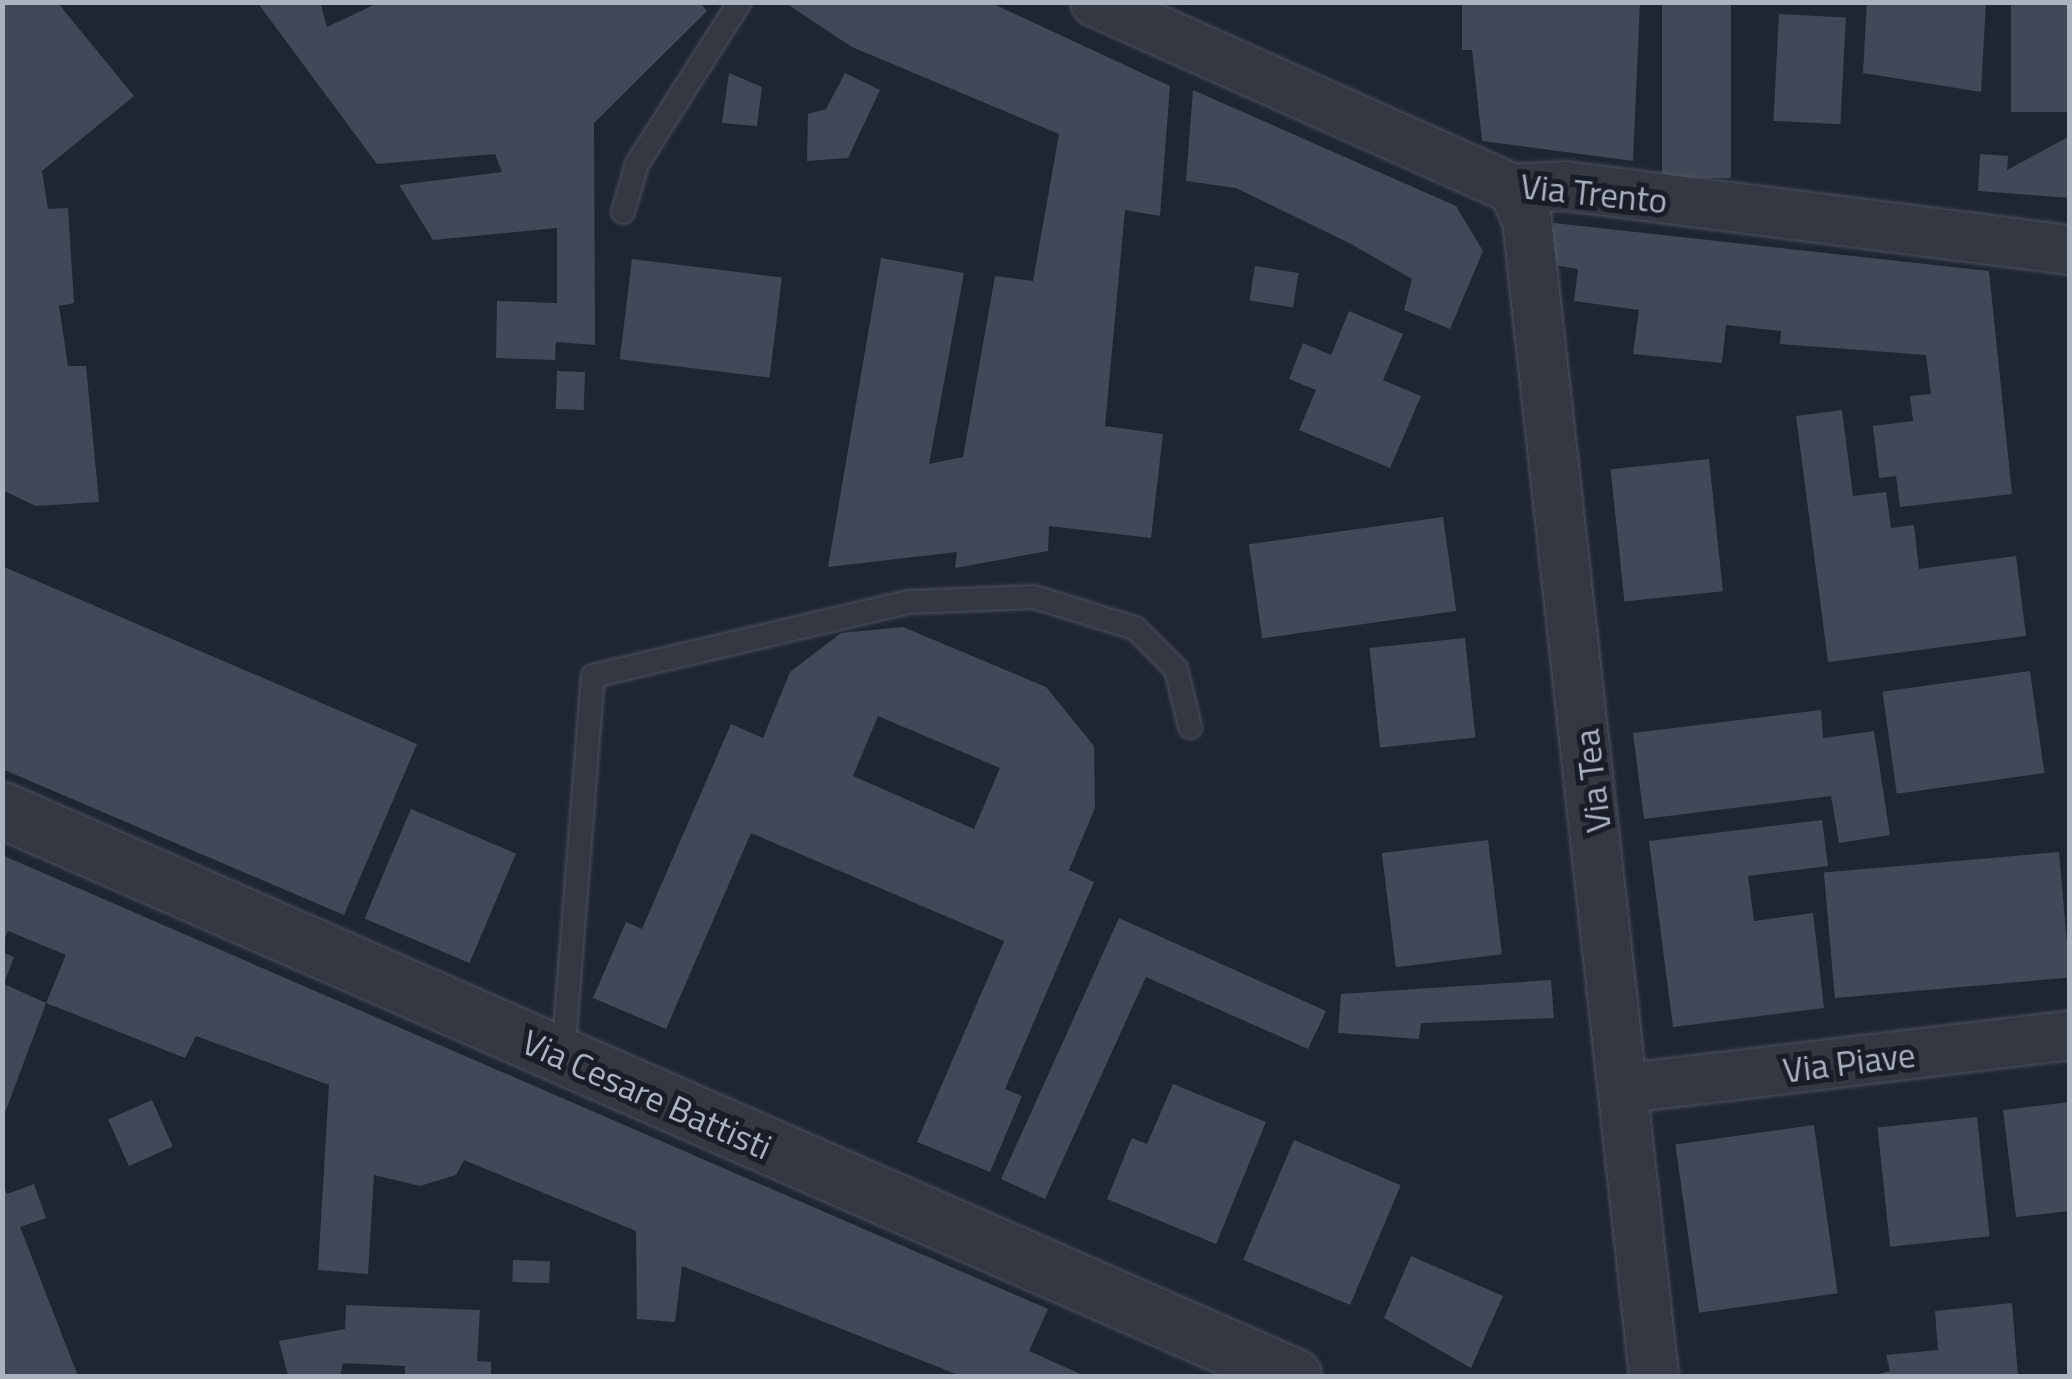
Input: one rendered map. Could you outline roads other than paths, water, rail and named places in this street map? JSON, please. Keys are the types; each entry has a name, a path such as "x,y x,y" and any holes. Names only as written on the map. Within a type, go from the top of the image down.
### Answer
{"street":[{"name":"Via Trento","path":"1095,2 1513,189 1565,186 2069,250"},
{"name":"Via Tea","path":"1513,189 1526,220 1628,1088 1654,1376"},
{"path":"2069,250 2070,274"},
{"name":"Via Cesare Battisti","path":"2,810 1293,1376"},
{"name":"Via Piave","path":"1628,1088 2070,1036"}],"lane":[{"path":"623,212 636,164 740,2"},
{"path":"563,1056 593,676 909,602 1034,596 1135,628 1176,669 1190,727"}]}
